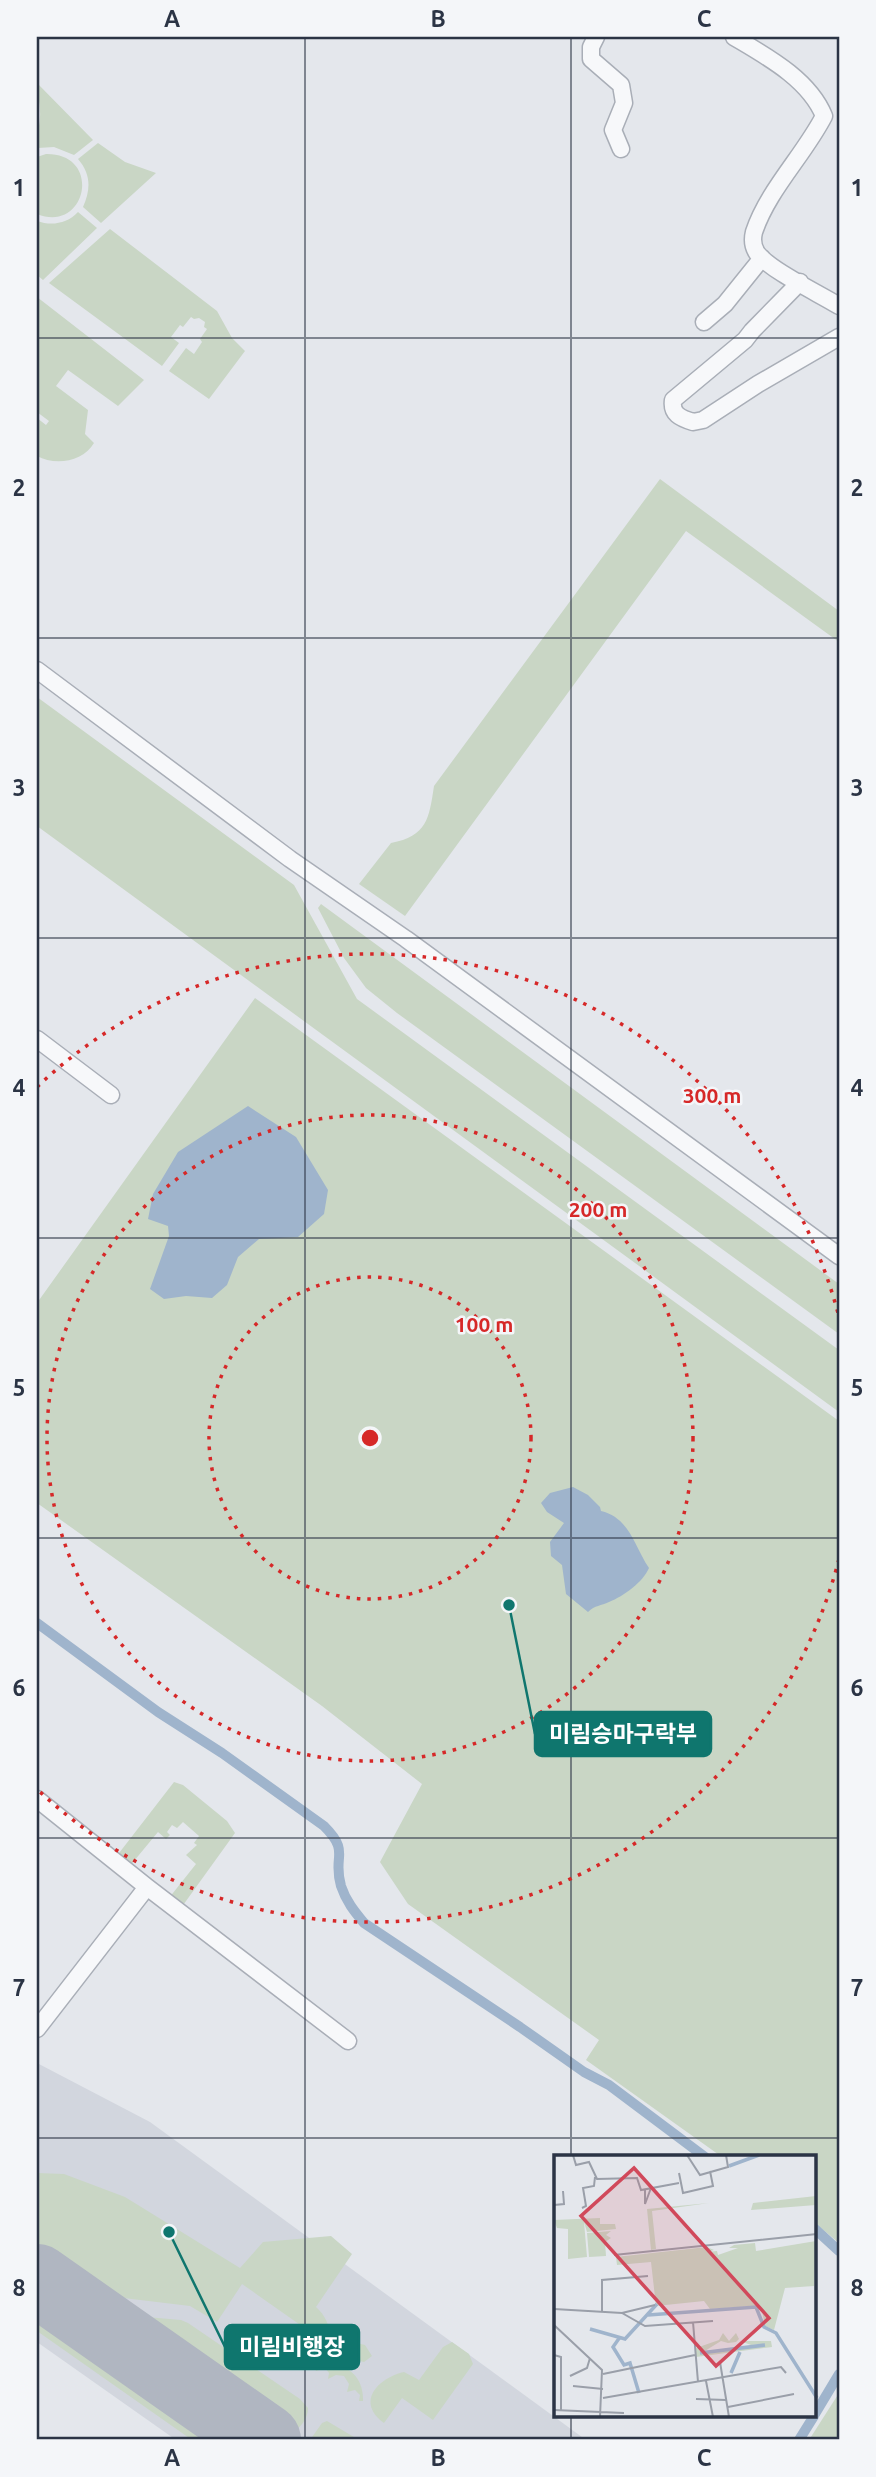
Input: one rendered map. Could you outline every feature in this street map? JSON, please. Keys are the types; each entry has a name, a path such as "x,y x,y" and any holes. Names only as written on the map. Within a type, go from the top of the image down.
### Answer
{"street":[{"path":"596,37 591,47 592,59 621,85 624,103 613,130 621,149"},
{"path":"734,37 798,80 824,116 769,201 753,234 753,246 762,258 839,306"},
{"path":"704,322 725,304 762,258"},
{"path":"800,282 745,340 673,400 672,408 675,414 693,422 703,419 839,337"},
{"path":"37,670 290,859 406,939 839,1256"},
{"path":"37,1039 111,1096"},
{"path":"37,1799 146,1887 348,2041"},
{"path":"37,2029 146,1887"}],"shaded area":[{"path":"37,2063 150,2122 586,2440 176,2440 37,2342"}],"green space":[{"path":"37,83 93,140 74,155 54,147 38,148 40,108"},
{"path":"98,143 125,162 156,173 101,223 83,207 88,182 78,159"},
{"path":"46,154 64,157 76,166 81,178 82,191 77,204 68,213 54,217 37,214 37,157"},
{"path":"78,212 97,228 43,280 37,275 37,221 59,223"},
{"path":"110,229 217,311 232,338 245,351 209,399 169,371 186,348 194,354 207,329 204,327 205,322 191,317 183,327 180,325 171,337 179,343 162,366 49,283"},
{"path":"37,297 144,380 118,406 68,370 56,386 88,410 85,434 94,443 83,454 68,460 52,461 37,456 37,418 46,425 49,421 37,412"},
{"path":"660,479 839,611 839,642 686,531 405,916 359,884 391,843 419,831 428,817 434,786"},
{"path":"37,697 294,885 357,999 839,1350 839,1412 37,826"},
{"path":"321,904 839,1284 839,1334 366,988 344,958 318,908"},
{"path":"255,998 839,1421 839,2243 816,2224 816,2155 719,2155 586,2060 599,2040 408,1904 380,1862 422,1784 322,1706 37,1503 37,1303"},
{"path":"174,1782 183,1785 227,1821 235,1833 181,1908 169,1898 196,1864 186,1855 197,1845 194,1843 199,1836 183,1822 177,1828 172,1825 167,1832 170,1835 166,1839 158,1832 129,1867 116,1857"},
{"path":"37,2173 64,2174 125,2197 240,2268 263,2242 331,2236 352,2254 316,2307 324,2316 330,2335 325,2352 310,2361 298,2360 304,2350 296,2344 306,2329 242,2284 217,2322 190,2306 82,2293 37,2260"},
{"path":"37,2299 235,2440 192,2440 37,2331"},
{"path":"135,2316 188,2323 300,2399 308,2408 305,2419 291,2434 284,2433 133,2328 131,2324"},
{"path":"352,2342 365,2345 372,2356 364,2362 355,2360 350,2352"},
{"path":"452,2342 469,2354 473,2364 433,2420 402,2398 384,2423 375,2415 371,2399 379,2385 404,2372 419,2380 443,2347"},
{"path":"329,2364 343,2367 354,2375 361,2386 363,2401 359,2401 360,2395 355,2390 347,2392 349,2384 344,2376 336,2375 328,2379 329,2373 325,2368 316,2371 315,2368"},
{"path":"839,2393 839,2440 809,2440"},
{"path":"327,2421 359,2440 310,2440 322,2423"}],"water":[{"path":"248,1106 296,1137 328,1190 324,1214 298,1237 259,1239 238,1257 227,1285 212,1298 186,1296 164,1299 150,1289 169,1236 168,1226 148,1219 153,1194 178,1152"},
{"path":"573,1487 588,1495 601,1511 625,1526 649,1568 627,1592 588,1612 566,1594 562,1565 551,1556 550,1542 564,1523 547,1512 541,1503 550,1493"}],"waterway":[{"path":"37,1623 158,1712 222,1753 324,1826 337,1842 339,1876 343,1891 364,1923 584,2072 609,2085 702,2155"},
{"path":"816,2230 839,2251"},
{"path":"816,2412 839,2374"},
{"path":"799,2440 813,2418"}],"runway":[{"path":"37,2280 265,2440"}],"place":[{"name":"미림승마구락부","path":"509,1605"},
{"name":"미림비행장","path":"169,2232"}]}
